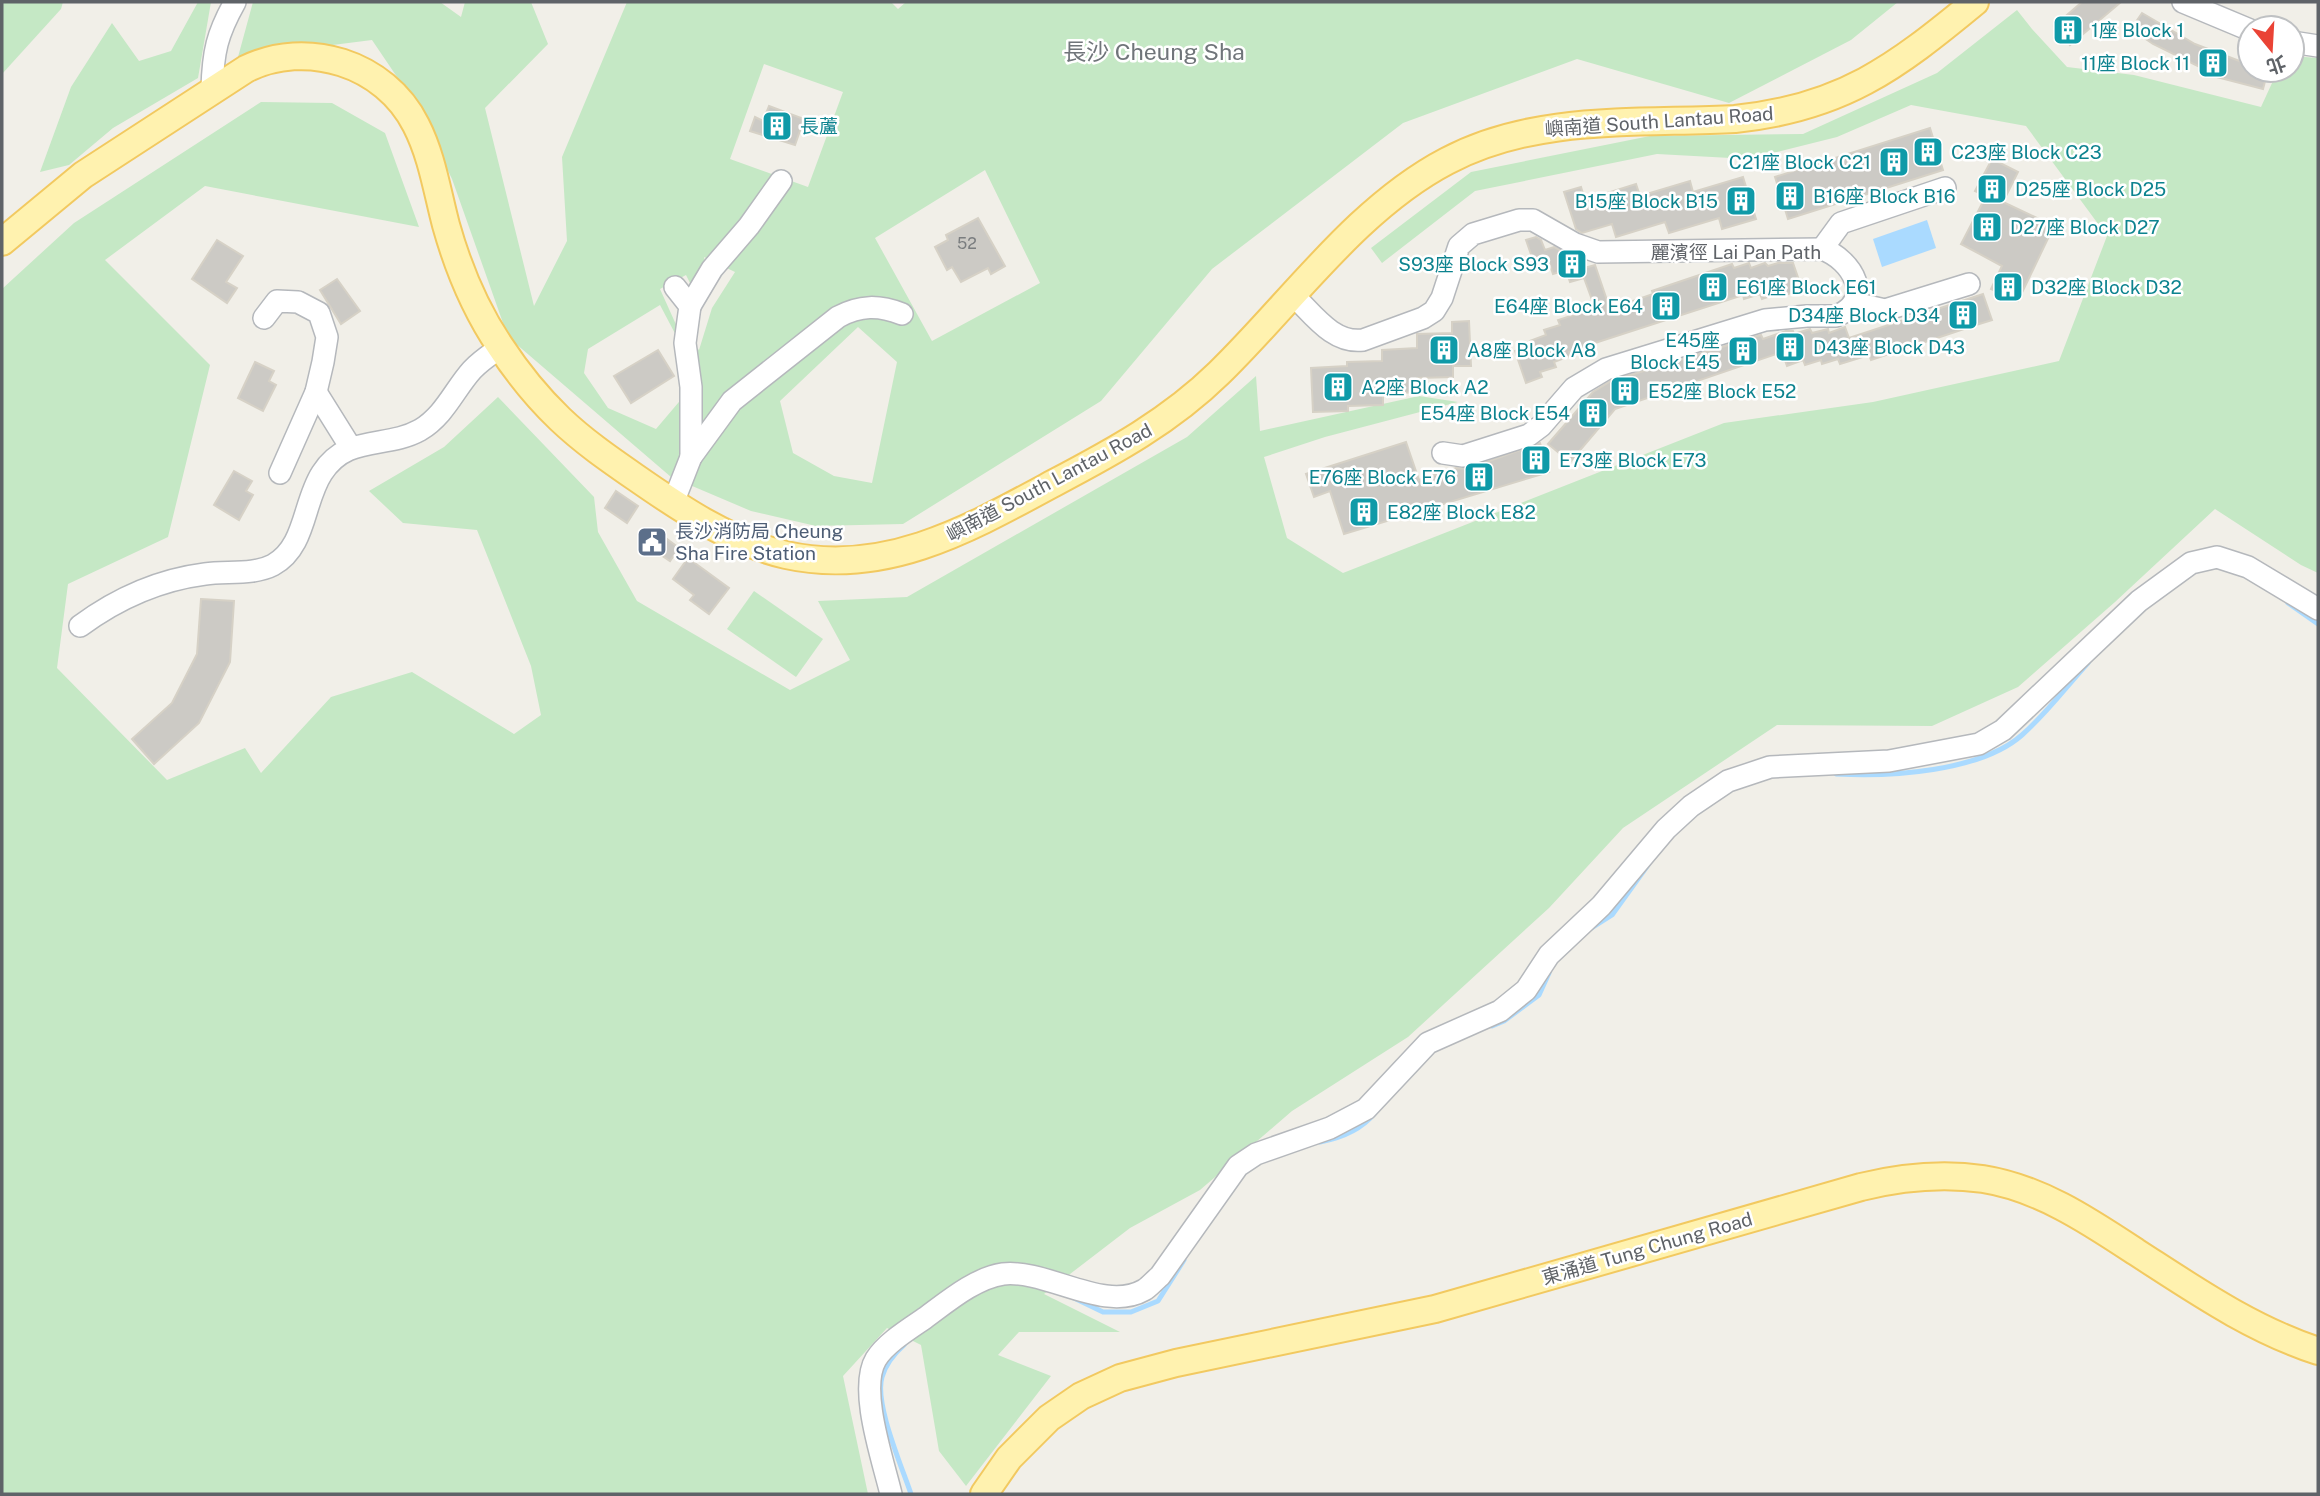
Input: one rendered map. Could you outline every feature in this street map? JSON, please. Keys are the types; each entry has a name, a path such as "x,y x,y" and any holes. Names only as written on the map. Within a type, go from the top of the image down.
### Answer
{"main road":[{"name":"嶼南道 South Lantau Road","path":"2,242 83,175 212,89 268,60 310,55 351,65 391,92 411,115 429,158 464,278 501,347 559,418 598,451 673,503 748,543 785,555 851,561 922,547 988,519 1144,433 1215,377 1384,203 1424,173 1464,152 1514,135 1566,126 1735,119 1816,103 1862,85 1885,71 1924,44 1975,2"},
{"name":"東涌道 Tung Chung Road","path":"984,1494 1009,1458 1049,1418 1097,1387 1133,1374 1435,1309 1861,1187 1911,1177 1962,1177 2005,1184 2047,1199 2254,1325 2318,1351"}],"street":[{"path":"212,89 213,59 220,27 235,2"},
{"path":"2183,2 2212,8 2236,22"},
{"path":"691,457 691,387 685,343 690,306 712,270 749,226 781,181"},
{"path":"1822,249 1841,223 1945,188"},
{"name":"麗濱徑 Lai Pan Path","path":"1293,295 1337,337 1363,340 1423,318 1434,311 1442,298 1459,246 1468,237 1526,219 1541,223 1587,249 1611,253 1822,249 1840,258 1853,274 1857,290 1854,303"},
{"path":"1443,453 1463,456 1529,435 1541,426 1574,388 1606,369 1755,322 1786,317 1836,316 1854,303 1885,310 1969,284"},
{"path":"675,287 690,306"},
{"path":"264,318 277,301 299,302 318,313 327,337 316,392 281,473"},
{"path":"673,503 691,457 732,401 838,317 850,311 876,306 902,314"},
{"path":"80,626 121,599 166,581 201,574 262,569 282,559 296,540 322,472 339,454 361,444 405,437 420,429 446,408 473,369 501,347"},
{"path":"316,392 351,448"},
{"path":"891,1494 869,1396 870,1374 877,1357 906,1331 970,1286 1003,1274 1047,1279 1101,1295 1123,1297 1143,1290 1160,1276 1238,1166 1256,1154 1330,1128 1366,1109 1428,1043 1500,1011 1526,990 1549,956 1601,906 1666,828 1691,806 1728,781 1770,767 1889,761 1979,744 2003,730 2139,601 2191,563 2217,557 2248,567 2318,609"}],"green space":[{"path":"2,2 63,2 61,9 2,74"},
{"path":"198,2 211,2 198,78 113,128 69,165 40,172 71,87 112,23 139,61 171,51"},
{"path":"253,2 440,2 461,17 465,2 531,2 548,44 485,108 534,306 567,241 562,157 627,2 891,2 898,9 906,2 1898,2 1851,40 1729,103 1577,59 1403,123 1212,269 1101,401 903,524 816,526 751,511 671,477 508,337 452,179 416,105 372,40 238,57","holes":["764,64 843,92 808,187 730,159","985,170 1040,283 932,341 875,238","704,257 735,272 712,308 699,350 678,329 660,289 686,275 694,291 710,282","660,305 679,341 684,396 656,429 608,408 584,373 588,349","858,327 897,362 872,483 834,476 793,453 780,401"]},
{"path":"2017,10 2067,67 2134,75 2261,107 2272,84 2306,84 2306,57 2318,58 2318,573 2301,565 2215,509 2018,687 1932,726 1777,725 1623,828 1549,908 1408,1037 1292,1111 1200,1190 1130,1228 1044,1294 1120,1332 1019,1332 998,1355 1051,1376 966,1486 939,1451 921,1345 887,1328 843,1376 868,1494 2,1494 2,289 74,223 261,102 332,103 385,133 419,227 205,186 105,260 210,365 168,537 68,584 57,668 167,780 245,748 261,773 331,697 412,672 514,734 541,715 531,666 477,530 403,523 369,491 444,447 498,397 594,497 598,532 637,601 790,690 850,660 818,601 907,597 1187,437 1256,376 1260,431 1419,396 1458,402 1325,437 1264,457 1287,538 1343,573 1724,423 1873,402 2059,361 2107,236 2026,126 1911,105 1837,137 1749,159 1657,154 1475,191 1382,263 1371,248 1471,172 1650,136 1803,134 1937,73"},
{"path":"754,591 823,639 796,677 727,629"}],"water":[{"path":"1927,220 1936,248 1882,267 1873,239"}],"building":[{"path":"2082,2 2121,2 2070,45 2054,26"},
{"path":"2142,13 2195,44 2236,60 2236,82 2209,75 2210,72 2153,44 2131,29"},
{"path":"2244,84 2264,84 2263,89"},
{"name":"長蘆","path":"769,106 804,119 795,145 750,131 755,117 763,121"},
{"path":"1930,128 1943,170 1788,219 1775,177"},
{"path":"1992,159 2018,172 2003,202 2054,226 2018,301 1991,289 2002,266 1961,244 1986,196 1975,191"},
{"path":"1743,177 1756,219 1722,229 1719,218 1669,233 1665,222 1616,237 1612,224 1582,233 1576,229 1564,192 1581,187 1585,200 1636,184 1640,196 1690,181 1693,192"},
{"path":"978,218 1005,266 991,274 988,268 961,282 952,267 947,270 935,247 948,240 946,235"},
{"path":"1536,237 1541,240 1545,250 1554,247 1578,259 1581,269 1595,265 1610,309 1653,294 1652,291 1732,264 1734,268 1749,263 1751,268 1765,263 1768,266 1793,263 1802,289 1786,295 1785,291 1762,299 1760,294 1744,299 1743,295 1601,341 1569,352 1570,356 1554,362 1556,367 1540,372 1542,377 1526,383 1515,351 1531,346 1530,341 1546,335 1544,330 1560,325 1558,320 1595,308 1584,278 1570,282 1566,270 1553,274 1548,259 1534,263 1526,240"},
{"path":"217,240 243,256 226,282 237,288 227,303 192,279"},
{"path":"337,279 360,311 341,324 320,290"},
{"path":"1983,294 1992,320 1871,360 1869,355 1840,364 1838,359 1805,365 1803,360 1787,366 1782,352 1615,409 1570,462 1548,444 1593,392 1611,381 1761,335 1763,339 1786,331 1793,331 1794,334 1810,329 1812,333 1828,329 1829,333 1845,327 1849,338"},
{"path":"1469,321 1471,366 1453,366 1453,377 1418,378 1418,392 1383,394 1383,405 1348,406 1348,411 1313,412 1311,368 1347,366 1347,362 1382,361 1382,350 1417,348 1417,334 1452,333 1452,322"},
{"path":"658,350 674,376 631,403 614,376"},
{"path":"255,362 274,371 269,381 276,385 263,411 238,398"},
{"path":"1406,442 1419,480 1456,468 1467,469 1540,443 1549,472 1344,534 1330,491 1314,497 1306,474"},
{"path":"234,471 252,481 246,491 253,495 239,520 214,505"},
{"path":"616,491 638,506 627,523 605,508"},
{"path":"659,533 679,548 670,561 649,547"},
{"name":"長沙消防局 Cheung Sha Fire Station","path":"688,558 729,588 709,614 690,600 694,595 673,579"},
{"path":"201,599 234,601 230,662 199,723 154,764 132,739 172,703 197,654"}],"waterway":[{"path":"2288,603 2318,624"},
{"path":"1836,774 1933,770 1983,757 2022,735 2088,663"},
{"path":"1590,929 1612,915 1648,865"},
{"path":"1492,1026 1504,1021 1539,995 1549,973"},
{"path":"1320,1142 1350,1132 1364,1124 1375,1113"},
{"path":"1074,1298 1103,1312 1131,1312 1158,1301 1184,1260"},
{"path":"904,1345 886,1368 881,1388 885,1418 911,1494"}],"place":[{"name":"1座 Block 1","path":"2068,30"},
{"name":"11座 Block 11","path":"2213,63"},
{"name":"長蘆","path":"777,126"},
{"name":"C23座 Block C23","path":"1928,152"},
{"name":"C21座 Block C21","path":"1894,162"},
{"name":"D25座 Block D25","path":"1992,189"},
{"name":"B16座 Block B16","path":"1790,196"},
{"name":"B15座 Block B15","path":"1741,201"},
{"name":"D27座 Block D27","path":"1987,227"},
{"name":"S93座 Block S93","path":"1572,264"},
{"name":"E61座 Block E61","path":"1713,287"},
{"name":"D32座 Block D32","path":"2008,287"},
{"name":"E64座 Block E64","path":"1666,306"},
{"name":"D34座 Block D34","path":"1963,315"},
{"name":"D43座 Block D43","path":"1790,347"},
{"name":"A8座 Block A8","path":"1444,350"},
{"name":"E45座 Block E45","path":"1743,351"},
{"name":"A2座 Block A2","path":"1338,387"},
{"name":"E52座 Block E52","path":"1625,391"},
{"name":"E54座 Block E54","path":"1593,413"},
{"name":"E73座 Block E73","path":"1536,460"},
{"name":"E76座 Block E76","path":"1479,477"},
{"name":"E82座 Block E82","path":"1364,512"},
{"name":"長沙消防局 Cheung Sha Fire Station","path":"652,542"}],"district":[{"name":"長沙 Cheung Sha","path":"1154,51"}]}
